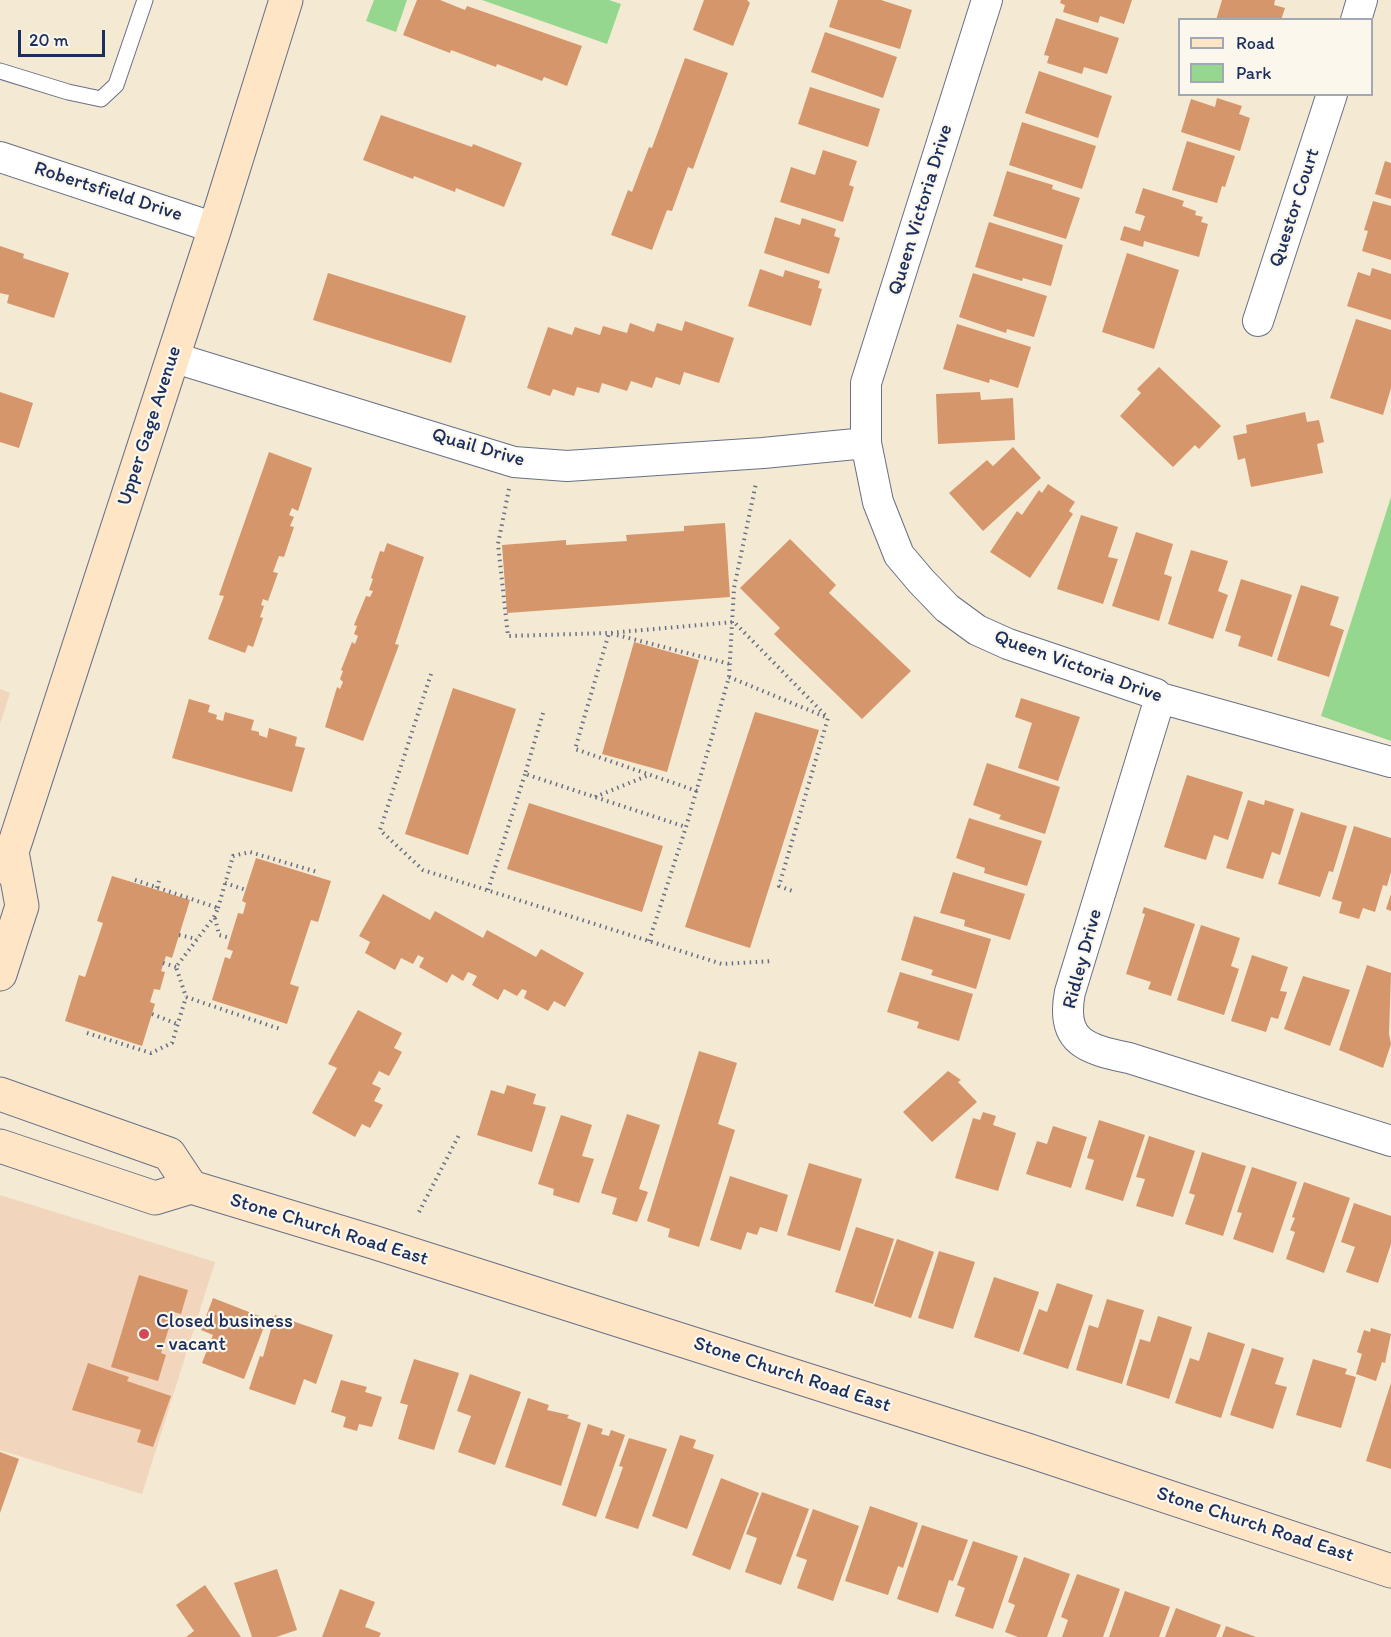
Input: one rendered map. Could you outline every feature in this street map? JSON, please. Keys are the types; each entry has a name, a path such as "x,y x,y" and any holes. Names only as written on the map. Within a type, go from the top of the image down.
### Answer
{"main road":[{"name":"Upper Gage Avenue","path":"0,974 22,906 6,859 215,228 286,0"},
{"path":"0,1094 169,1154 191,1187 155,1198 0,1146"},
{"name":"Stone Church Road East","path":"191,1187 373,1242 1027,1450 1391,1571"}],"street":[{"name":"Queen Victoria Drive","path":"987,0 866,383 866,443 878,501 899,555 947,608 977,630 1008,644 1156,694 1160,698 1391,762"},
{"path":"1357,18 1362,0"},
{"name":"Questor Court","path":"1258,321 1331,96"},
{"name":"Robertsfield Drive","path":"0,157 215,228"},
{"name":"Quail Drive","path":"172,357 514,462 567,466 763,453 866,443"},
{"name":"Ridley Drive","path":"1160,698 1070,992 1066,1013 1070,1031 1080,1042 1103,1052 1129,1058 1391,1141"}],"lane":[{"path":"0,71 68,92 101,99 116,85 145,0"}],"path":[{"path":"649,941 697,791 729,677 734,622 734,588 763,453"},
{"path":"514,462 498,544 508,636 609,633 734,622"},
{"path":"734,622 828,718"},
{"path":"609,633 730,664"},
{"path":"609,633 575,749 697,791"},
{"path":"431,674 380,830 423,870 723,964 773,961"},
{"path":"729,677 828,718"},
{"path":"488,890 543,713"},
{"path":"795,892 779,886 828,718"},
{"path":"525,774 686,827"},
{"path":"595,797 650,775"},
{"path":"176,967 214,917 233,856 250,852 317,872"},
{"path":"135,880 218,908"},
{"path":"157,888 159,881"},
{"path":"225,883 246,890"},
{"path":"214,917 219,935 230,938"},
{"path":"179,934 197,939"},
{"path":"164,963 176,967"},
{"path":"87,1033 151,1053 172,1043 186,997 176,967"},
{"path":"186,997 280,1029"},
{"path":"152,1014 177,1024"},
{"path":"237,1020 238,1014"},
{"path":"418,1212 459,1135"}],"shaded area":[{"path":"0,689 10,693 0,724"},
{"path":"0,1195 215,1262 142,1494 0,1450"}],"green space":[{"path":"374,0 407,0 396,32 366,21"},
{"path":"482,0 609,0 621,4 607,44"},
{"path":"1391,497 1391,741 1321,716"}],"building":[{"path":"417,0 440,0 465,10 467,6 582,46 567,86 544,77 542,81 497,64 496,67 451,50 450,53 403,35"},
{"path":"704,0 747,0 750,3 733,46 693,30"},
{"path":"838,0 881,0 912,10 900,49 829,27"},
{"path":"1061,0 1132,0 1124,24 1100,16 1098,23 1063,12 1065,5 1060,3"},
{"path":"1222,0 1275,0 1274,5 1285,8 1282,18 1217,18"},
{"path":"1056,18 1119,38 1107,74 1084,67 1082,74 1047,63 1049,56 1044,55"},
{"path":"825,32 897,57 883,98 811,72"},
{"path":"685,58 728,73 693,169 688,167 672,211 667,210 652,250 611,235 628,190 632,192 649,147 652,148"},
{"path":"1039,71 1112,96 1098,138 1025,113"},
{"path":"810,87 880,109 868,147 798,124"},
{"path":"1217,98 1242,106 1239,114 1250,118 1240,151 1181,132 1191,99 1215,107"},
{"path":"381,115 472,147 473,144 522,163 504,207 456,188 455,192 363,160"},
{"path":"1022,122 1096,146 1082,189 1009,165"},
{"path":"1187,141 1235,156 1217,203 1172,190"},
{"path":"823,150 857,161 849,185 854,187 843,222 780,202 791,167 815,175"},
{"path":"1385,161 1391,163 1391,199 1375,194"},
{"path":"1007,171 1053,185 1052,189 1080,198 1066,239 993,216"},
{"path":"1143,188 1184,201 1182,206 1196,211 1195,215 1203,217 1201,222 1208,224 1199,257 1144,241 1143,247 1120,240 1124,226 1140,231 1145,216 1135,213"},
{"path":"1373,201 1391,206 1391,260 1362,251 1368,231 1364,230"},
{"path":"775,217 800,225 802,218 836,229 834,236 840,238 829,274 764,253"},
{"path":"989,222 1063,245 1051,286 1023,278 1022,281 975,267"},
{"path":"0,246 24,254 23,258 69,273 54,318 7,303 9,295 0,293"},
{"path":"1127,253 1179,270 1154,349 1102,332"},
{"path":"1372,268 1391,274 1391,320 1347,306 1358,272 1370,276"},
{"path":"760,269 783,277 785,270 820,281 818,288 822,289 811,326 748,306"},
{"path":"328,273 466,316 451,363 313,320"},
{"path":"973,273 1047,296 1034,337 1007,329 1006,333 959,317"},
{"path":"1356,319 1391,330 1391,388 1383,415 1330,398"},
{"path":"685,321 734,338 719,383 684,372 680,385 656,377 652,388 631,381 627,391 602,383 599,393 577,387 574,396 553,389 550,396 527,388 548,327 572,335 575,327 600,335 603,326 627,333 630,323 654,332 657,323 682,331"},
{"path":"957,324 1031,347 1018,388 990,379 989,383 943,369"},
{"path":"1159,367 1221,426 1199,449 1195,445 1173,467 1120,416 1141,393 1137,389"},
{"path":"0,392 33,403 19,448 0,442"},
{"path":"980,392 981,400 1013,398 1015,440 938,444 936,394"},
{"path":"1305,412 1307,422 1319,420 1324,442 1317,444 1323,473 1251,487 1245,458 1238,460 1233,436 1247,433 1246,425"},
{"path":"1013,447 1041,478 983,531 949,493 987,460 993,466"},
{"path":"269,452 312,468 298,511 292,508 289,515 294,517 290,526 294,527 284,557 279,556 273,572 278,573 268,601 263,599 261,605 264,606 260,617 263,618 253,647 248,645 245,653 208,639 224,596 219,595"},
{"path":"1048,484 1075,502 1069,511 1073,514 1030,578 990,552 1017,511 1022,515 1039,490 1042,493"},
{"path":"1081,515 1118,527 1108,557 1118,559 1103,604 1057,589"},
{"path":"725,523 730,597 507,613 502,545 566,540 566,545 627,541 626,535 684,531 684,526"},
{"path":"1136,532 1173,544 1164,574 1172,577 1159,621 1112,606"},
{"path":"790,539 836,585 829,593 911,671 862,719 774,634 780,628 740,588"},
{"path":"387,543 424,557 395,644 399,645 363,741 325,727 337,687 340,689 343,682 340,679 343,671 341,670 352,642 355,644 358,636 354,634 357,626 354,625 366,596 370,597 373,591 369,590 373,579 371,578 380,551 384,552"},
{"path":"1191,550 1228,561 1218,591 1228,595 1213,639 1168,624"},
{"path":"1241,579 1292,595 1272,657 1238,646 1241,636 1225,631"},
{"path":"1301,585 1339,597 1330,625 1344,630 1329,677 1277,660"},
{"path":"634,642 699,660 667,772 602,754"},
{"path":"453,688 516,709 468,855 405,834"},
{"path":"1021,698 1080,717 1058,781 1018,768 1032,723 1015,717"},
{"path":"189,699 210,705 208,712 217,715 216,719 223,721 225,712 254,720 251,730 267,738 269,728 297,737 295,746 305,748 292,792 172,758"},
{"path":"755,712 819,730 750,948 685,927"},
{"path":"987,763 1060,787 1045,834 999,819 1001,815 973,805"},
{"path":"1187,775 1243,792 1228,840 1214,835 1206,860 1164,847"},
{"path":"1248,800 1264,805 1265,800 1294,809 1280,855 1272,852 1263,879 1226,868"},
{"path":"529,803 663,846 642,912 507,869"},
{"path":"1301,812 1347,826 1333,872 1329,871 1320,897 1278,884"},
{"path":"969,818 1042,841 1027,886 984,873 985,868 956,858"},
{"path":"1354,826 1391,838 1391,872 1387,886 1383,885 1375,912 1363,908 1359,919 1339,913 1342,902 1332,899"},
{"path":"256,858 331,881 318,922 311,920 290,984 299,987 287,1024 212,1000 225,957 230,959 233,951 227,949 238,913 243,914 246,903 242,901"},
{"path":"953,872 1025,894 1010,940 964,926 965,920 940,913"},
{"path":"112,876 190,900 172,958 166,956 161,971 165,972 160,990 154,989 150,1002 155,1004 142,1046 65,1021 79,975 85,977 103,923 97,921"},
{"path":"383,894 430,920 435,911 483,938 487,930 536,957 541,949 584,973 565,1007 554,1001 548,1011 524,998 527,991 522,989 517,996 504,989 498,1000 472,985 477,976 468,972 463,981 452,974 447,983 419,967 424,958 418,955 413,964 401,958 395,970 365,953 370,942 359,936"},
{"path":"1391,894 1391,911 1386,909"},
{"path":"1144,907 1195,924 1171,996 1148,989 1151,982 1126,974 1145,914 1142,913"},
{"path":"914,916 991,939 976,989 931,975 933,970 901,960"},
{"path":"1201,925 1240,938 1231,966 1239,969 1224,1015 1177,1000"},
{"path":"1252,955 1288,967 1280,991 1287,992 1278,1019 1271,1017 1266,1032 1231,1021"},
{"path":"1367,965 1391,973 1389,1034 1391,1044 1383,1068 1339,1050"},
{"path":"900,972 973,994 959,1041 917,1028 919,1022 887,1012"},
{"path":"1303,976 1350,990 1330,1046 1284,1029"},
{"path":"358,1010 402,1033 394,1048 402,1052 389,1076 379,1071 372,1084 381,1088 374,1101 383,1105 370,1128 362,1124 355,1137 312,1113 337,1068 328,1064"},
{"path":"699,1051 737,1063 718,1124 735,1130 699,1247 668,1237 670,1229 647,1221"},
{"path":"948,1071 961,1080 958,1082 977,1102 932,1142 903,1112"},
{"path":"507,1085 536,1094 533,1104 546,1107 532,1152 477,1135 491,1090 504,1094"},
{"path":"983,1112 996,1116 993,1125 1016,1133 998,1191 955,1178 973,1118 980,1120"},
{"path":"627,1114 660,1125 639,1189 648,1192 637,1222 612,1214 617,1198 601,1193"},
{"path":"561,1115 592,1125 582,1156 594,1159 579,1203 553,1195 554,1189 538,1184"},
{"path":"1099,1120 1145,1135 1123,1201 1085,1189 1094,1160 1087,1158"},
{"path":"1053,1126 1087,1137 1071,1188 1026,1174 1037,1141 1047,1144"},
{"path":"1149,1136 1195,1151 1173,1217 1136,1206 1145,1179 1136,1177"},
{"path":"1202,1152 1246,1166 1223,1236 1185,1224 1195,1195 1189,1193"},
{"path":"809,1163 862,1179 840,1251 787,1235"},
{"path":"1252,1167 1297,1182 1273,1253 1233,1239 1242,1213 1237,1212"},
{"path":"730,1176 788,1195 777,1232 760,1227 757,1235 747,1232 741,1250 710,1240"},
{"path":"1304,1182 1350,1198 1324,1273 1286,1259 1295,1232 1290,1230 1295,1218 1292,1217"},
{"path":"1354,1203 1391,1216 1391,1244 1378,1283 1346,1272 1355,1247 1341,1242"},
{"path":"856,1227 894,1239 873,1304 835,1292"},
{"path":"897,1239 934,1252 911,1318 874,1306"},
{"path":"939,1251 975,1262 953,1329 918,1318"},
{"name":"Closed business - vacant","path":"139,1275 188,1290 181,1314 174,1312 161,1353 166,1355 158,1381 111,1367"},
{"path":"994,1277 1039,1292 1019,1352 974,1337"},
{"path":"1057,1283 1093,1295 1068,1369 1023,1354 1039,1309 1047,1312"},
{"path":"213,1298 267,1319 244,1379 202,1363 213,1335 201,1330"},
{"path":"1107,1299 1144,1310 1122,1384 1076,1370 1089,1325 1098,1328"},
{"path":"275,1315 333,1335 316,1384 304,1379 295,1405 249,1389 260,1356 263,1357"},
{"path":"1158,1316 1192,1327 1169,1399 1126,1385 1140,1339 1150,1342"},
{"path":"1371,1328 1391,1334 1385,1363 1382,1362 1376,1381 1356,1374 1362,1354 1357,1352 1364,1330 1370,1332"},
{"path":"1208,1332 1245,1344 1221,1418 1175,1403 1190,1358 1199,1361"},
{"path":"1252,1348 1284,1358 1275,1384 1287,1387 1273,1429 1230,1415"},
{"path":"414,1359 459,1373 434,1450 398,1439 408,1405 400,1403"},
{"path":"1313,1359 1347,1369 1345,1374 1356,1377 1341,1428 1296,1415"},
{"path":"88,1363 129,1377 127,1381 171,1396 153,1447 137,1442 141,1430 72,1410"},
{"path":"470,1374 521,1392 495,1465 458,1452 471,1416 457,1411"},
{"path":"341,1380 367,1387 365,1392 382,1397 372,1427 359,1424 357,1431 343,1427 346,1417 331,1412"},
{"path":"1391,1383 1391,1469 1366,1461"},
{"path":"528,1398 549,1405 547,1410 569,1415 567,1418 581,1423 561,1486 505,1467"},
{"path":"588,1424 603,1429 601,1434 609,1436 611,1430 625,1435 596,1517 562,1505"},
{"path":"680,1435 696,1440 693,1448 714,1455 687,1529 652,1516"},
{"path":"629,1438 667,1449 638,1529 605,1518 623,1467 619,1466"},
{"path":"0,1452 19,1459 0,1513"},
{"path":"721,1478 759,1493 730,1570 692,1555"},
{"path":"762,1492 809,1509 781,1585 745,1572 757,1538 746,1534"},
{"path":"870,1506 918,1523 903,1568 898,1566 888,1595 845,1581"},
{"path":"813,1509 859,1526 833,1601 797,1588 807,1560 796,1556"},
{"path":"922,1525 968,1540 953,1581 949,1580 938,1613 897,1599"},
{"path":"973,1541 1018,1556 993,1629 955,1616 965,1588 957,1585"},
{"path":"1024,1557 1070,1574 1047,1637 1018,1637 1005,1632 1015,1605 1008,1602"},
{"path":"277,1569 297,1630 276,1637 252,1637 234,1583"},
{"path":"1077,1574 1120,1589 1103,1637 1062,1637 1068,1620 1061,1617"},
{"path":"205,1585 241,1637 186,1637 194,1631 176,1605"},
{"path":"340,1589 375,1602 365,1627 381,1633 379,1637 322,1637"},
{"path":"1125,1591 1170,1607 1159,1637 1109,1637"},
{"path":"1176,1608 1221,1625 1216,1637 1165,1637"},
{"path":"1226,1626 1256,1637 1222,1637"}],"place":[{"name":"Closed business - vacant","path":"144,1334"}]}
